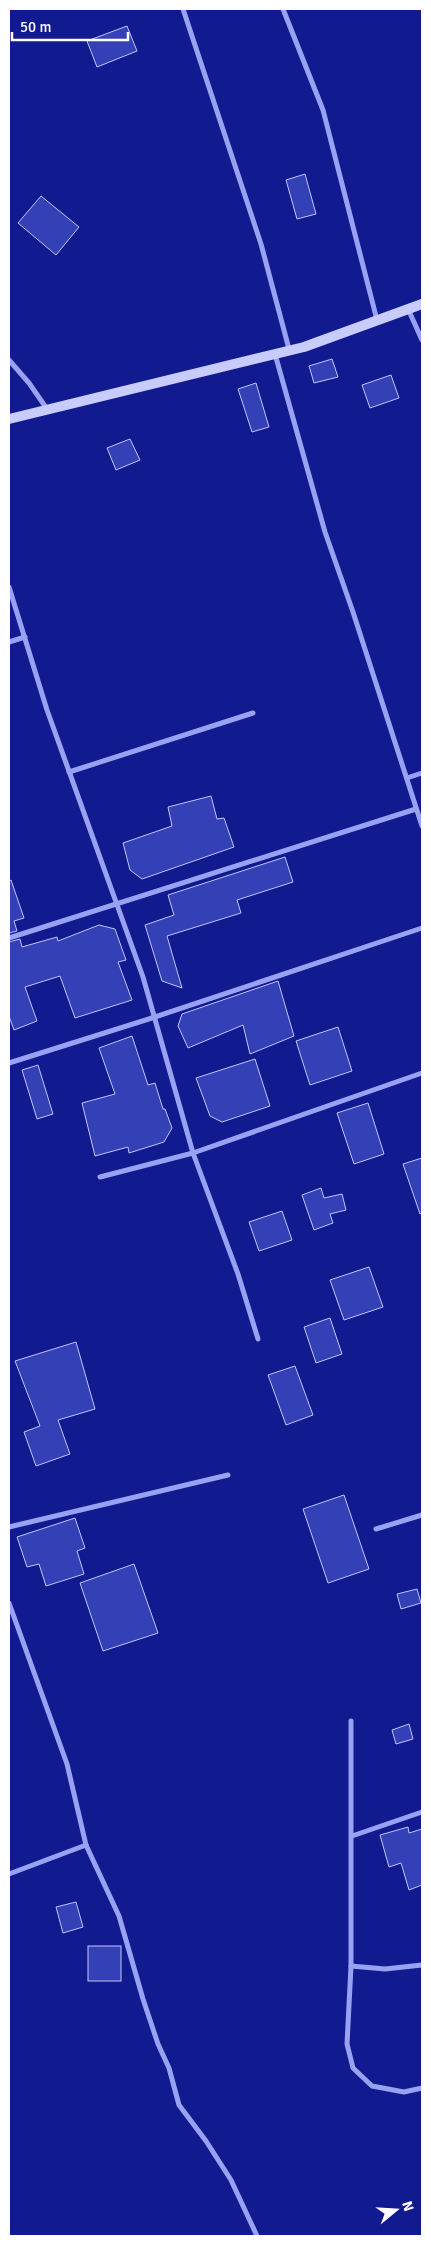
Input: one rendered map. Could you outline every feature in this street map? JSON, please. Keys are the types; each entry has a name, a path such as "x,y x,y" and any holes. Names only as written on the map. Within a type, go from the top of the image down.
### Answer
{"main road":[{"path":"9,419 47,408 275,354 325,340 377,320 408,311 422,304"}],"street":[{"path":"184,9 261,244 289,349"},
{"path":"283,9 323,110 377,320"},
{"path":"408,311 422,340"},
{"path":"275,354 325,532 353,612 422,826"},
{"path":"9,360 47,408"},
{"path":"9,588 69,772 117,904 154,1017 193,1153 238,1274 258,1339"},
{"path":"9,642 25,637"},
{"path":"69,772 253,714"},
{"path":"407,778 422,773"},
{"path":"9,938 416,809"},
{"path":"9,1063 422,928"},
{"path":"100,1177 193,1153 422,1073"},
{"path":"9,1528 228,1475"},
{"path":"376,1529 422,1514"},
{"path":"9,1603 67,1764 86,1845 119,1916 143,2000 158,2044 170,2068 179,2105 206,2141 231,2180 257,2236"},
{"path":"351,1721 351,1966 347,2044 353,2068 372,2086 404,2092 422,2088"},
{"path":"352,1836 422,1812"},
{"path":"9,1874 86,1845"},
{"path":"351,1966 385,1969 422,1965"}],"building":[{"path":"127,26 137,51 97,67 87,41"},
{"path":"305,174 316,214 297,219 286,180"},
{"path":"41,196 79,227 56,255 18,223"},
{"path":"332,359 338,377 314,383 309,366"},
{"path":"391,375 399,398 370,408 362,385"},
{"path":"256,383 269,427 252,432 238,389"},
{"path":"130,439 140,460 116,470 107,448"},
{"path":"211,796 217,819 224,818 234,847 142,879 130,870 123,843 172,826 168,807"},
{"path":"285,857 293,882 237,900 241,913 167,936 182,988 162,981 145,925 174,915 168,895"},
{"path":"11,880 24,918 14,921 17,931 9,933 9,881"},
{"path":"99,925 115,929 126,960 118,962 132,1000 75,1018 60,976 25,987 37,1021 14,1030 9,1016 9,942 20,939 22,947 57,937 58,941"},
{"path":"278,981 294,1036 250,1054 243,1025 188,1048 178,1026 182,1014"},
{"path":"338,1027 352,1071 310,1085 296,1041"},
{"path":"132,1036 148,1085 155,1083 163,1109 165,1109 172,1128 164,1142 129,1153 128,1147 95,1156 82,1103 115,1094 99,1048"},
{"path":"255,1059 270,1106 222,1122 210,1116 196,1078"},
{"path":"38,1065 53,1114 37,1119 22,1070"},
{"path":"368,1103 384,1154 354,1164 337,1113"},
{"path":"422,1158 422,1213 420,1214 403,1164"},
{"path":"321,1188 324,1198 342,1194 346,1210 330,1214 333,1223 314,1230 302,1195"},
{"path":"282,1211 292,1240 259,1251 249,1222"},
{"path":"369,1267 383,1307 344,1320 330,1280"},
{"path":"330,1318 342,1354 316,1363 304,1327"},
{"path":"76,1342 95,1409 58,1420 70,1454 36,1466 24,1432 40,1426 15,1361"},
{"path":"295,1366 313,1415 286,1425 268,1375"},
{"path":"344,1495 369,1569 328,1583 303,1509"},
{"path":"75,1518 85,1548 77,1551 84,1574 46,1586 39,1564 27,1567 17,1537"},
{"path":"134,1564 158,1633 103,1651 80,1583"},
{"path":"417,1589 421,1603 401,1609 397,1594"},
{"path":"409,1724 413,1739 396,1744 392,1730"},
{"path":"408,1827 409,1833 422,1829 422,1885 409,1890 401,1863 389,1867 380,1835"},
{"path":"76,1902 83,1927 63,1933 56,1907"},
{"path":"88,1946 121,1946 121,1981 88,1981"}]}
